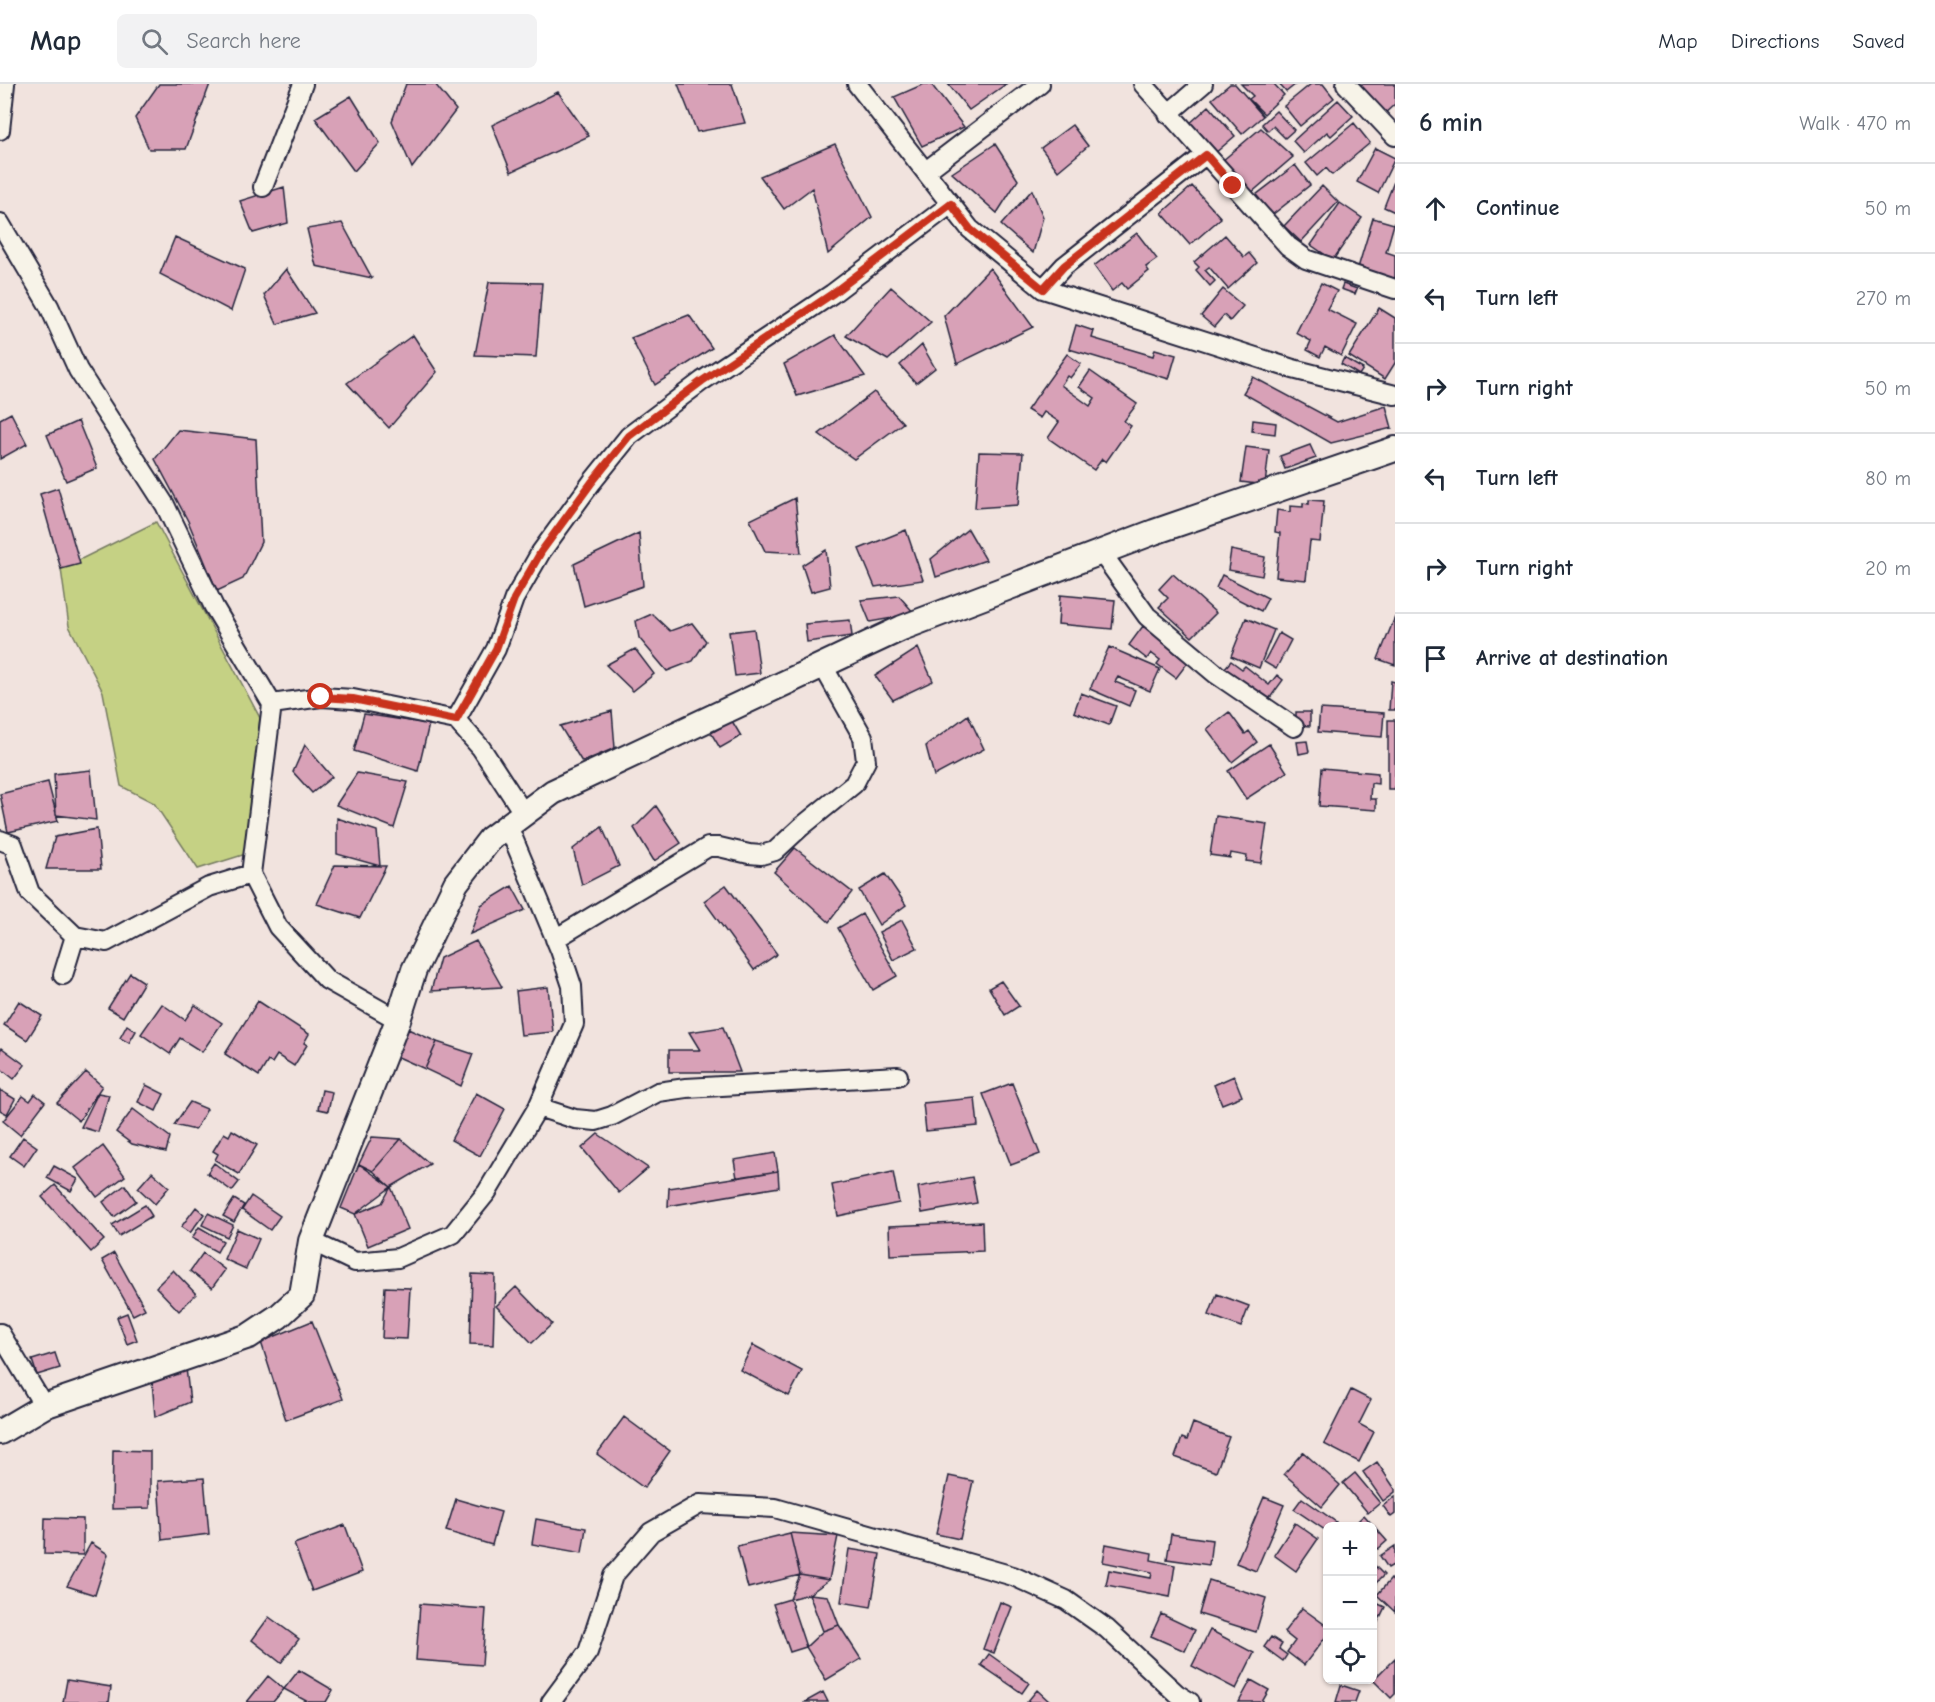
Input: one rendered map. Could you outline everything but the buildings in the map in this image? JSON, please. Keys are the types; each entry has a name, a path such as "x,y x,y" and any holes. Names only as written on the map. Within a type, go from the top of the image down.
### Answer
{"street":[{"path":"0,130 5,84"},
{"path":"263,187 303,84"},
{"path":"857,84 970,229 1043,289 1293,369 1395,395"},
{"path":"926,171 1040,84"},
{"path":"1143,84 1288,246 1306,259 1395,289"},
{"path":"1168,114 1203,84"},
{"path":"1347,84 1395,136"},
{"path":"1043,289 1064,266 1206,155"},
{"path":"456,720 496,649 514,599 541,552 629,436 702,381 832,294 951,204"},
{"path":"0,223 50,306 78,370 165,505 214,607 272,704 251,874 278,927 327,980 398,1020"},
{"path":"0,1432 44,1406 249,1336 279,1316 302,1295 311,1241 398,1020 414,970 456,883 490,839 554,792 902,628 1154,531 1395,449"},
{"path":"1101,552 1147,616 1215,674 1294,727"},
{"path":"555,939 708,847 761,855 775,851 854,784 866,761 863,737 823,666"},
{"path":"272,704 321,697 456,720 481,748 516,820 572,986 574,1024 538,1107 487,1192 453,1234 398,1258 355,1262 311,1241"},
{"path":"0,840 13,845 30,893 75,936 106,942 208,887 251,874"},
{"path":"63,975 75,936"},
{"path":"538,1107 576,1119 596,1121 612,1116 658,1092 686,1088 898,1076"},
{"path":"0,1332 44,1406"},
{"path":"550,1702 588,1652 613,1576 651,1532 700,1504 775,1509 1013,1576 1066,1600 1107,1629 1177,1694 1190,1702"}],"green space":[{"path":"156,522 260,718 246,854 198,869 154,803 121,786 103,692 69,626 61,569"}],"route":[{"path":"321,697 353,699 456,720 496,649 514,599 541,552 629,436 702,381 832,294 951,204 970,229 1043,289 1064,266 1206,155 1233,186"}]}
